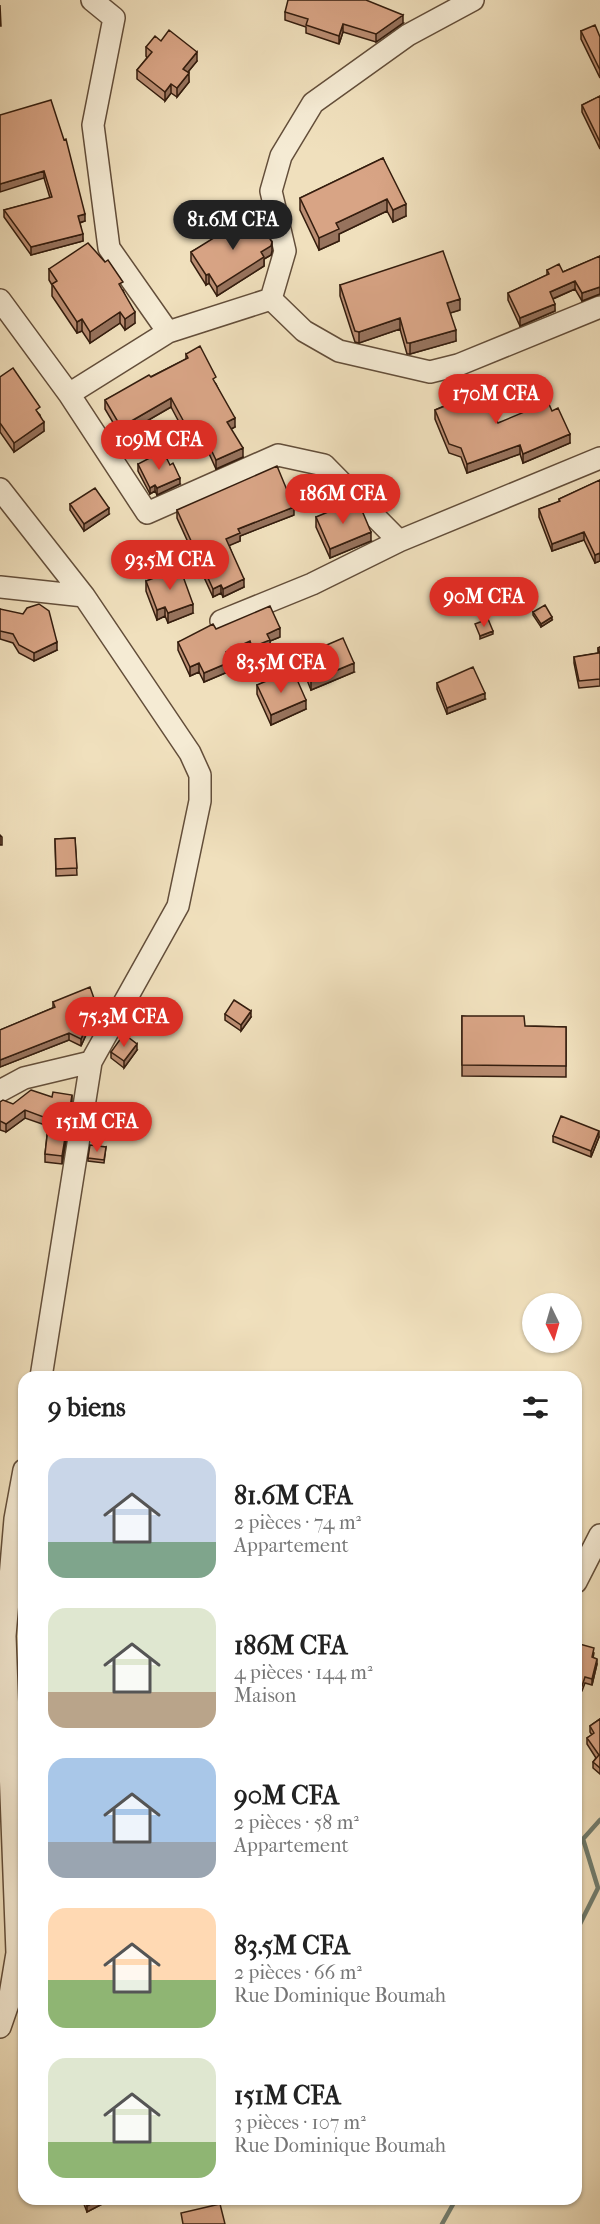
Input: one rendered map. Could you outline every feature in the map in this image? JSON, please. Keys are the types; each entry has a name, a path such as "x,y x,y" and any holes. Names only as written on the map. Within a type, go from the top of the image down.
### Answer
{"street":[{"path":"92,0 114,18 93,125 109,248 168,332"},
{"path":"271,299 285,251 271,191 281,156 313,103 408,35 472,0"},
{"path":"69,394 168,332 271,299"},
{"path":"271,299 304,331 339,351 430,372 458,365 600,307"},
{"path":"0,300 69,394 147,513 278,455 324,465 399,541"},
{"path":"221,621 312,584 399,541 600,458"},
{"path":"0,489 84,596 190,753 200,776 198,819 178,906 91,1062 42,1371"},
{"path":"0,587 84,596"},
{"path":"0,1091 24,1078 91,1062"},
{"path":"0,2027 9,2001 17,1953 5,1636 18,1503"},
{"path":"582,1570 600,1535"}],"building":[{"path":"288,0 366,0 403,15 376,34 343,24 339,36 306,25 308,19 285,12"},
{"path":"595,25 600,37 600,70 581,31"},
{"path":"169,30 197,52 183,69 189,73 177,88 171,84 165,92 137,70 152,52 146,47 155,36 161,41"},
{"path":"600,96 600,142 582,105"},
{"path":"51,100 64,140 66,139 85,214 78,216 83,234 31,247 4,210 52,197 44,171 0,184 0,115"},
{"path":"383,158 406,204 393,210 387,199 336,223 339,229 319,238 300,198"},
{"path":"255,216 272,242 271,246 261,252 264,257 217,287 191,252 241,221 243,224"},
{"path":"88,243 105,262 108,260 123,282 119,284 135,312 125,319 120,312 90,332 82,319 77,322 52,284 57,281 49,269"},
{"path":"443,251 460,299 447,303 456,330 407,343 400,318 359,332 355,331 340,285"},
{"path":"600,256 600,287 582,293 575,281 550,292 555,304 520,318 508,293 549,274 547,270 559,264 563,272"},
{"path":"200,346 216,377 213,379 235,418 227,422 243,448 216,460 206,439 202,436 194,440 190,433 185,436 179,424 184,422 171,398 121,427 105,400 149,375 151,377 188,358 186,354"},
{"path":"13,368 40,407 36,410 44,422 14,443 0,423 0,377"},
{"path":"479,378 498,423 548,402 552,411 558,408 570,434 523,454 520,445 467,464 461,448 449,444 435,410 457,401 452,389"},
{"path":"163,451 170,465 173,463 180,478 157,488 155,485 150,488 138,464"},
{"path":"277,466 294,507 238,529 240,533 226,539 244,579 223,589 221,585 213,589 177,510"},
{"path":"600,480 600,553 595,555 584,532 552,544 539,509"},
{"path":"95,488 109,508 84,524 70,504"},
{"path":"352,502 363,513 371,532 330,549 316,517"},
{"path":"180,568 193,604 168,613 165,607 157,610 146,581"},
{"path":"39,604 49,611 57,642 34,653 19,645 13,634 0,631 0,609 23,614 27,608"},
{"path":"545,605 552,617 541,624 533,612"},
{"path":"270,606 280,628 267,634 270,640 252,647 250,641 226,652 230,662 204,673 199,663 190,667 178,642 213,624 216,629"},
{"path":"488,619 493,631 480,636 475,624"},
{"path":"343,638 354,663 311,681 301,656"},
{"path":"600,647 600,679 579,681 574,657 599,653 598,648"},
{"path":"473,667 485,693 447,708 437,683"},
{"path":"295,675 306,700 271,715 257,685 278,676 281,682"},
{"path":"75,838 77,868 56,869 55,839"},
{"path":"90,987 96,1004 86,1008 90,1019 81,1039 69,1033 0,1060 0,1030 55,1007 53,1002"},
{"path":"234,1000 251,1011 241,1025 225,1014"},
{"path":"462,1016 524,1016 525,1026 566,1027 566,1066 462,1065"},
{"path":"124,1034 137,1044 124,1061 111,1052"},
{"path":"31,1090 52,1097 53,1092 72,1095 62,1156 45,1154 49,1119 25,1110 6,1124 0,1121 0,1102 3,1100 13,1104"},
{"path":"561,1116 599,1131 591,1151 553,1136"},
{"path":"90,1145 106,1147 104,1160 88,1158"},
{"path":"582,1645 594,1648 592,1657 597,1659 592,1679 585,1677 582,1686"},
{"path":"600,1719 600,1768 593,1762 599,1755 587,1738 594,1733 590,1726"},
{"path":"220,2205 225,2224 183,2224 181,2213"}],"waterway":[{"path":"582,1920 598,1888 583,1839 600,1820"},
{"path":"442,2224 453,2205"}]}
